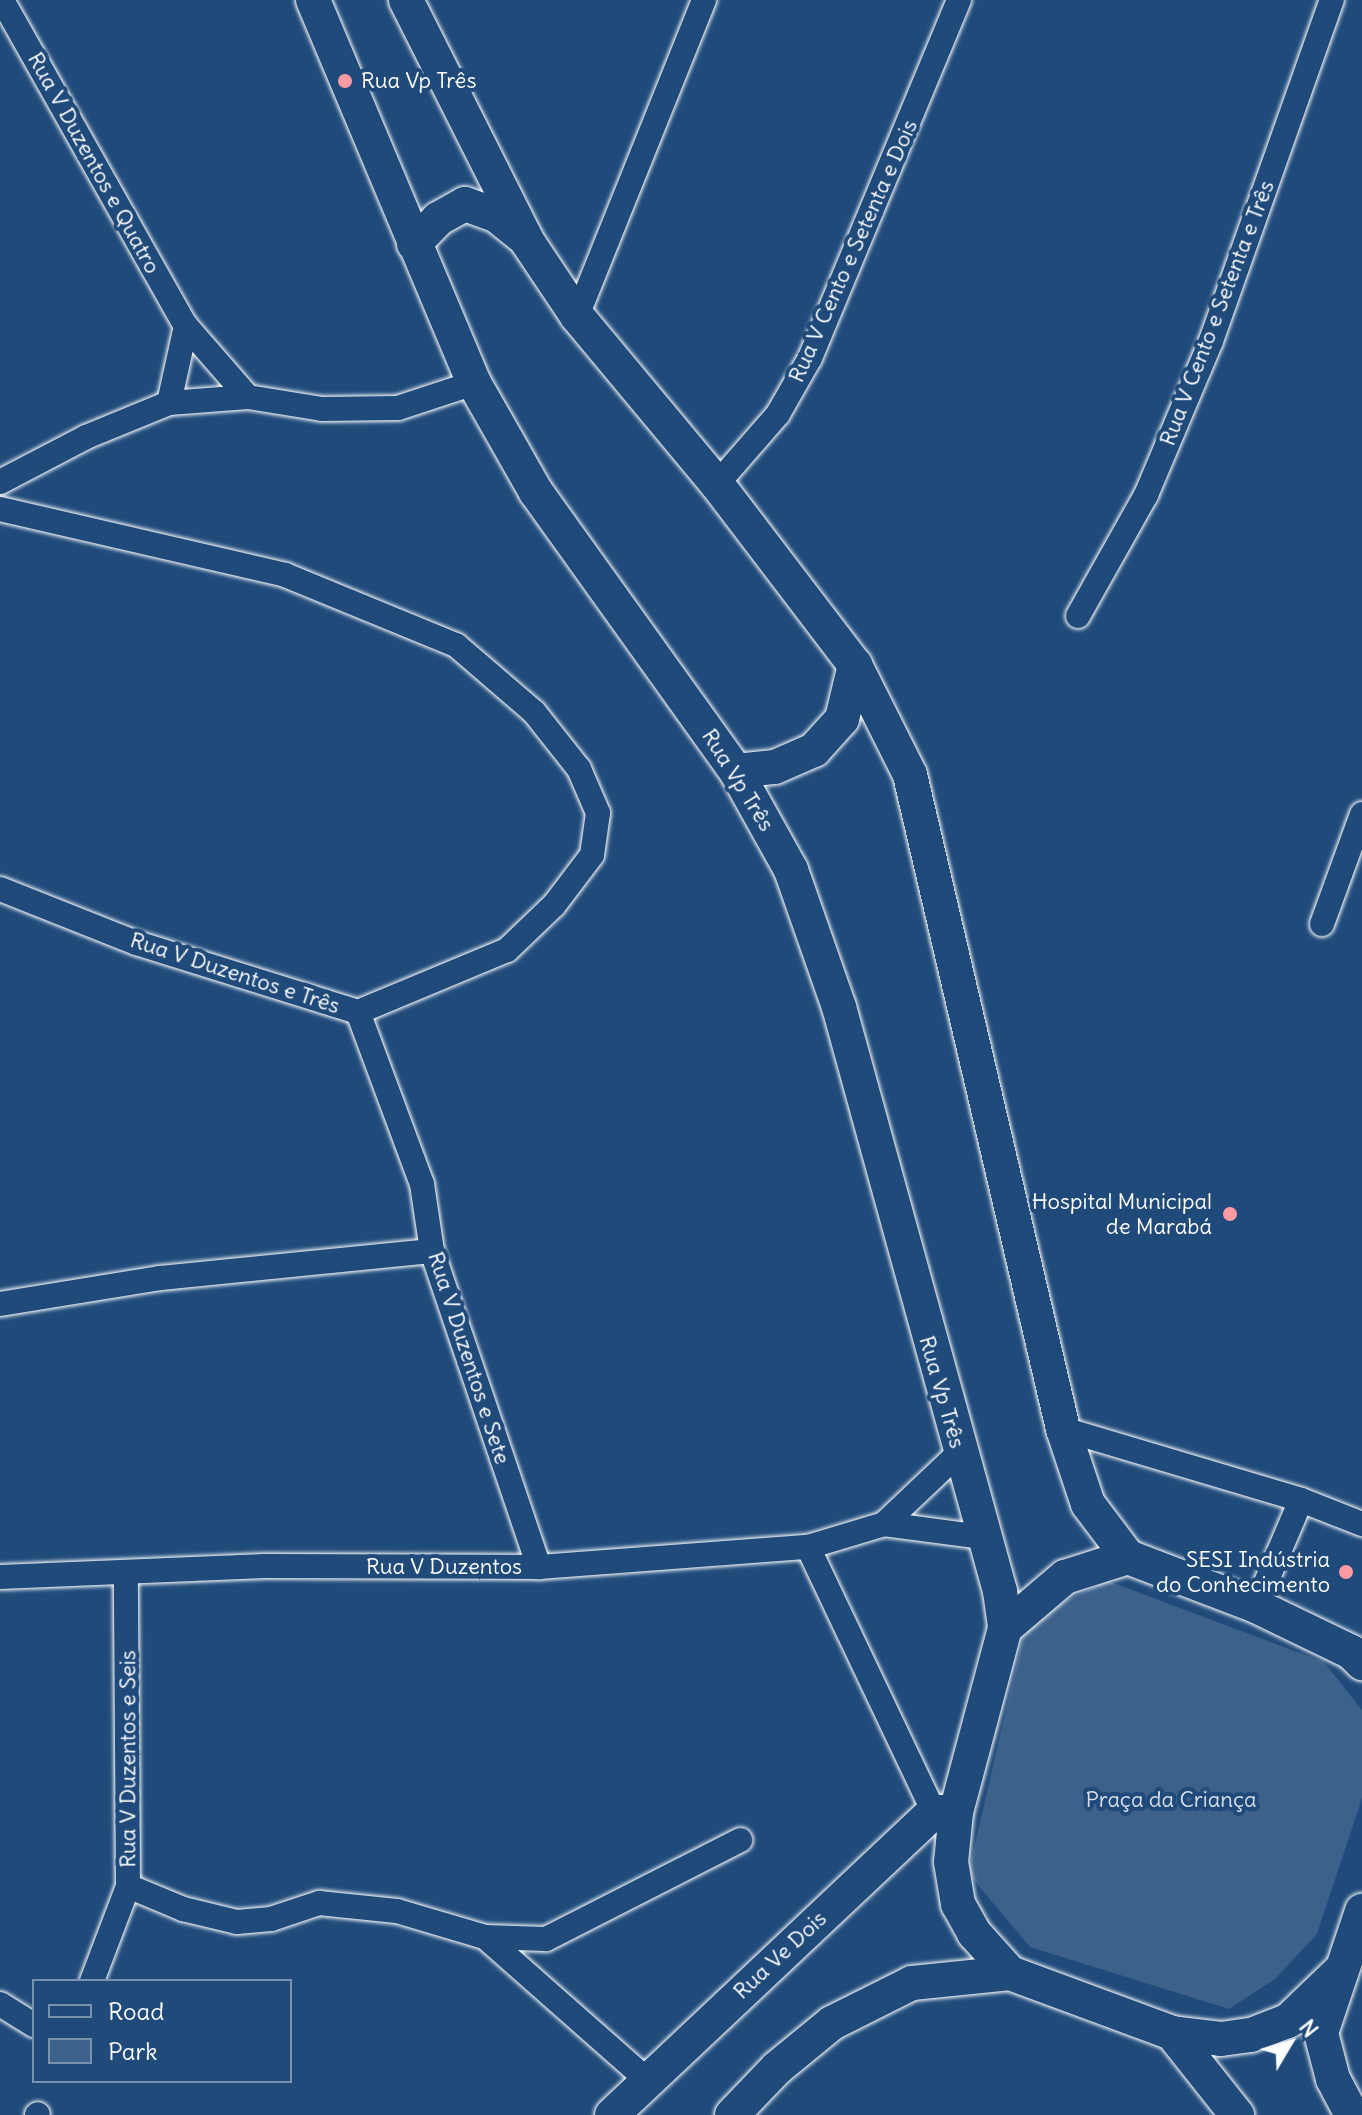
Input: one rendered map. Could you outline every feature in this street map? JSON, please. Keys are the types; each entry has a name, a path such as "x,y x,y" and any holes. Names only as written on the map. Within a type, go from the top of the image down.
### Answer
{"main road":[{"name":"Rua Vp Três","path":"313,0 474,383 536,492 736,771 791,870 839,1007 1005,1628 945,1812 958,1904 974,1933 1010,1973 1172,2033 1221,2039 1251,2035 1288,2021 1339,1972"},
{"path":"406,0 527,241 577,316 717,484 855,665 910,775 1063,1429 1088,1504 1128,1557 1256,1606 1358,1654"},
{"path":"414,244 438,219 465,204 496,215 527,241"},
{"path":"736,771 775,767 814,750 842,719 855,665"},
{"path":"1005,1628 1065,1577 1128,1557"},
{"name":"Rua Ve Dois","path":"612,2115 646,2079 945,1812"},
{"name":"Rua Vp Três","path":"1352,2115 1333,2079 1321,2033 1362,1911"},
{"path":"732,2115 777,2068 845,2016 912,1983 1010,1973"},
{"path":"1172,2033 1237,2115"}],"street":[{"name":"Rua V Duzentos e Quatro","path":"2,0 186,326 248,397"},
{"path":"577,316 704,0"},
{"name":"Rua V Cento e Setenta e Dois","path":"717,484 778,414 810,358 959,0"},
{"name":"Rua V Cento e Setenta e Três","path":"1078,616 1146,495 1211,341 1332,0"},
{"path":"169,403 186,326"},
{"path":"0,482 86,437 169,403 248,397 322,409 398,408 474,383"},
{"name":"Rua V Duzentos e Três","path":"0,509 285,575 456,645 534,712 579,769 598,813 592,855 554,905 507,950 358,1012 136,943 0,889"},
{"path":"1322,924 1362,814"},
{"name":"Rua V Duzentos e Sete","path":"358,1012 422,1184 432,1251 539,1567"},
{"path":"0,1304 160,1278 432,1251"},
{"path":"1063,1429 1301,1500 1362,1524"},
{"name":"Rua V Duzentos","path":"884,1524 960,1452"},
{"path":"1256,1606 1301,1500"},
{"name":"Rua V Duzentos","path":"0,1577 126,1575 265,1566 539,1567 808,1547 884,1524 981,1537"},
{"path":"808,1547 945,1812"},
{"name":"Rua V Duzentos e Seis","path":"126,1575 128,1886 183,1909 237,1922 271,1919 319,1903 397,1911 485,1937 646,2079"},
{"path":"485,1937 546,1939 740,1840"},
{"path":"93,1979 128,1886"},
{"path":"0,2004 32,2024"}],"green space":[{"name":"Praça da Criança","path":"1108,1581 1324,1662 1362,1710 1362,1798 1317,1934 1275,1979 1229,2009 1030,1947 972,1878 970,1865 1024,1632 1050,1608"}],"place":[{"name":"Rua Vp Três","path":"345,81"},
{"name":"Hospital Municipal de Marabá","path":"1230,1214"},
{"name":"SESI Indústria do Conhecimento","path":"1346,1572"}]}
